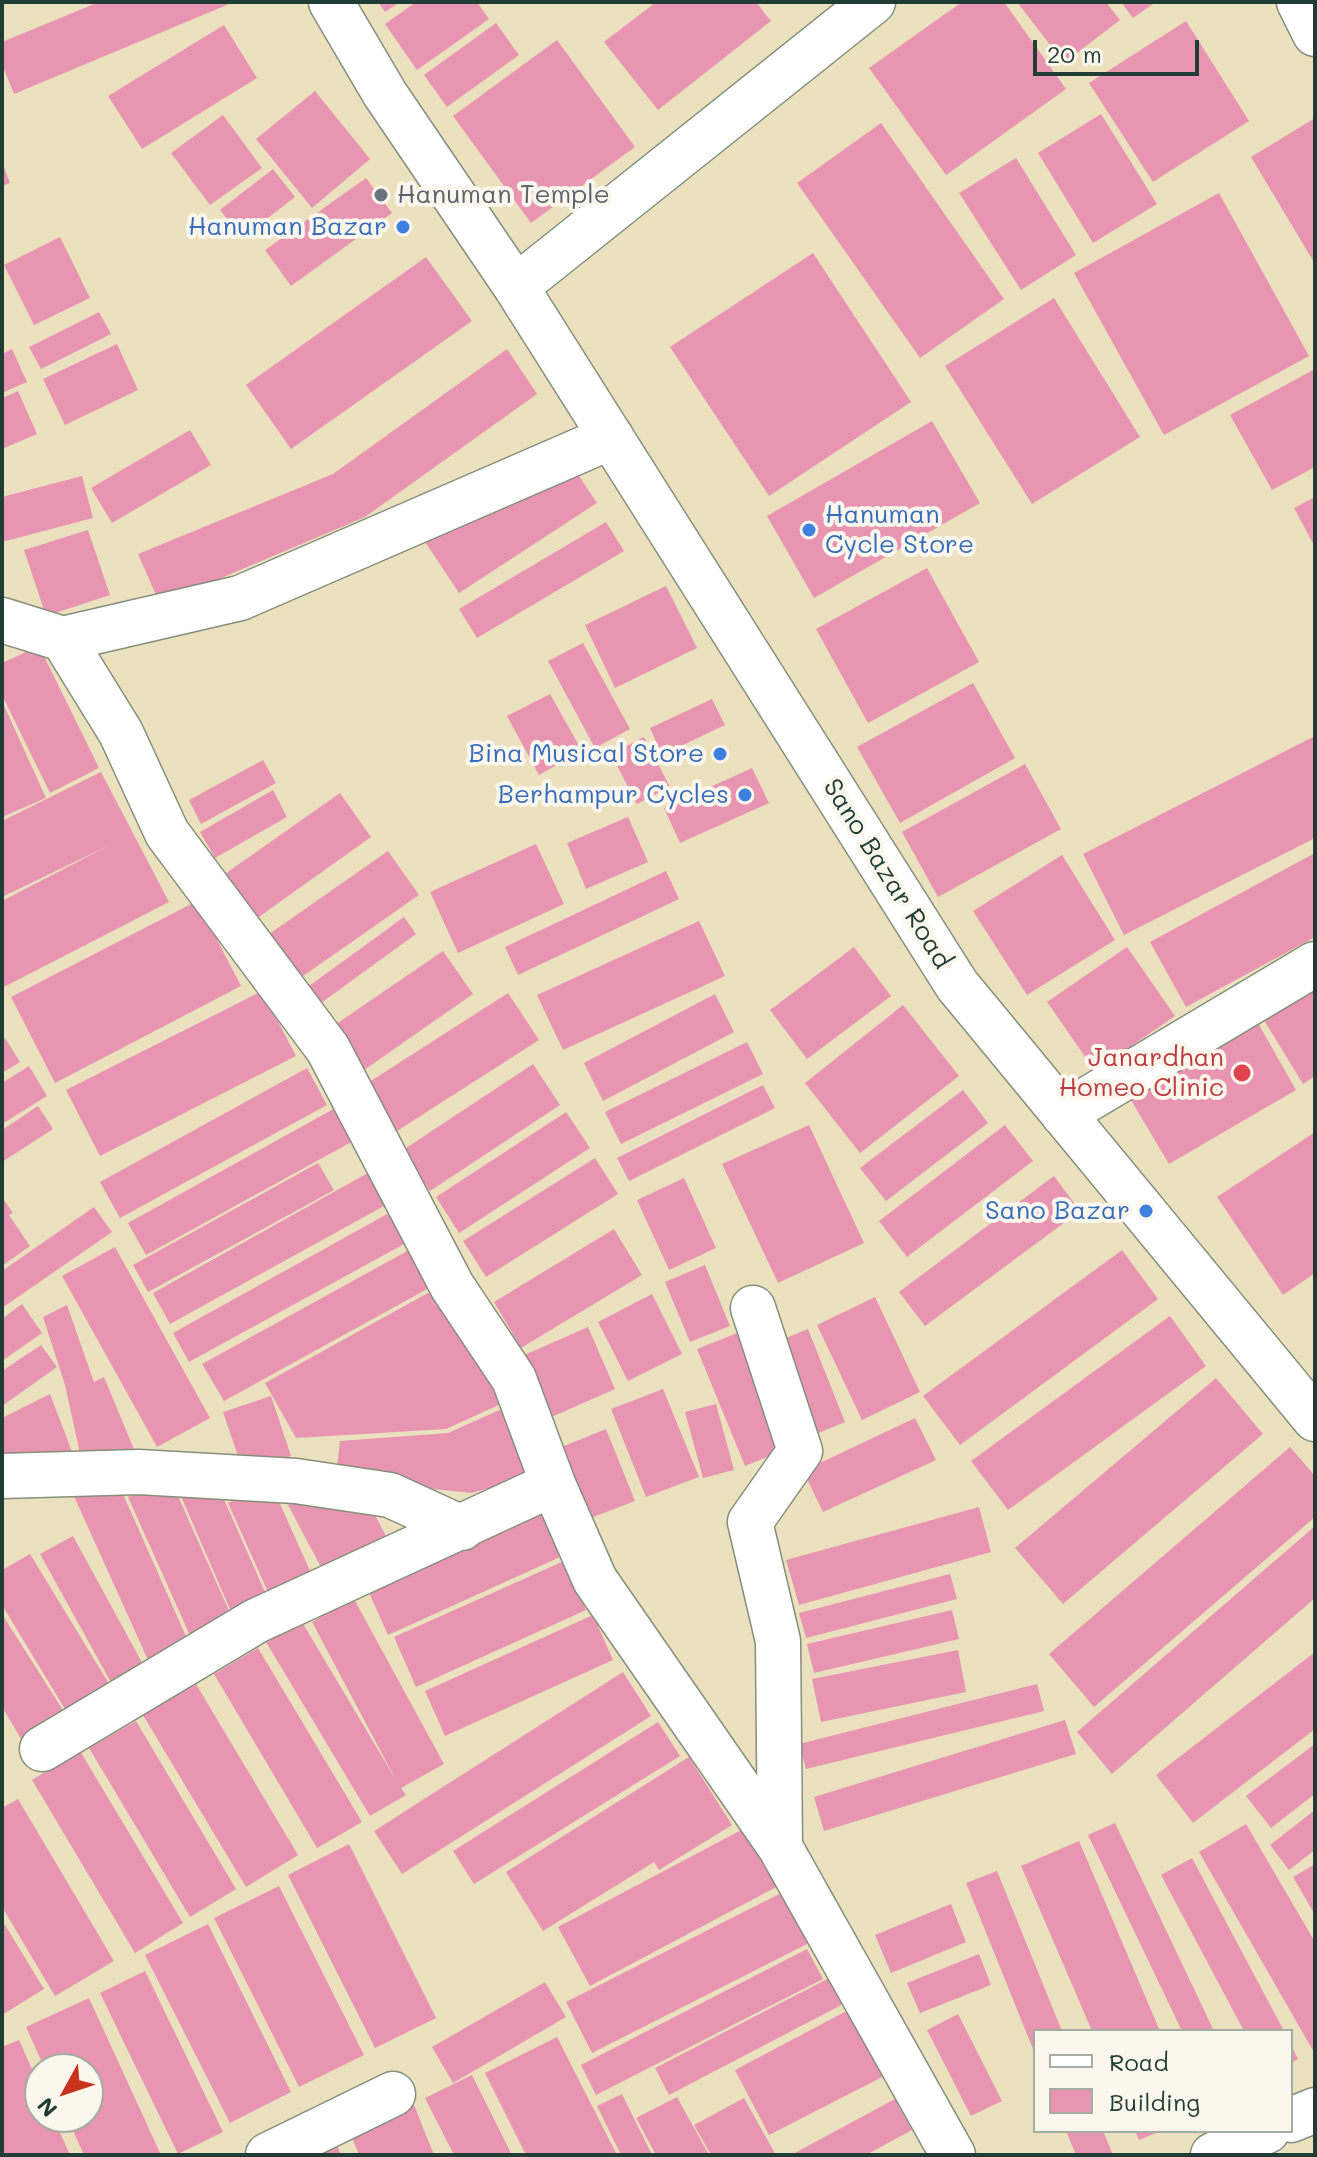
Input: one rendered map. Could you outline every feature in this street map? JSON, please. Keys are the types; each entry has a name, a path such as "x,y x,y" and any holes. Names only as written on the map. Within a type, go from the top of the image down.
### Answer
{"street":[{"name":"Sano Bazar Road","path":"331,2 385,94 516,287 957,985 1315,1419"},
{"path":"516,287 873,2"},
{"path":"1299,2 1315,34"},
{"path":"2,620 63,639 240,598 611,437"},
{"path":"63,639 121,733 167,833 328,1049 452,1286 514,1379 553,1484 595,1580 780,1847 953,2155"},
{"path":"1063,1114 1315,964"},
{"path":"753,1308 800,1451 750,1522 778,1641 780,1847"},
{"path":"2,1476 139,1472 296,1481 390,1495 462,1528"},
{"path":"42,1749 256,1621 553,1484"},
{"path":"268,2155 393,2094"},
{"path":"1293,2119 1315,2110"},
{"path":"1213,2155 1262,2133"}],"building":[{"path":"99,2 234,2 14,94 2,64 2,42"},
{"path":"378,2 400,2 385,12"},
{"path":"416,2 477,2 489,19 417,70 385,24"},
{"path":"656,2 756,2 771,21 658,110 604,42"},
{"path":"962,2 1004,2 1066,89 946,175 869,68"},
{"path":"1017,2 1106,2 1120,20 1064,63"},
{"path":"1121,2 1156,2 1133,18"},
{"path":"1186,21 1249,121 1153,182 1089,83"},
{"path":"496,23 519,55 447,107 424,75"},
{"path":"224,25 257,78 142,149 108,96"},
{"path":"557,40 635,147 531,223 453,116"},
{"path":"315,91 370,159 312,208 256,139"},
{"path":"1101,114 1157,204 1093,243 1038,153"},
{"path":"223,115 262,168 210,205 171,153"},
{"path":"1315,118 1315,264 1251,157"},
{"path":"881,123 1004,299 920,358 797,183"},
{"path":"1016,158 1076,255 1021,290 959,193"},
{"path":"2,162 10,183 2,186"},
{"path":"273,169 295,197 242,238 220,210"},
{"path":"366,178 392,213 291,286 265,250"},
{"path":"1219,193 1309,356 1164,435 1074,273"},
{"path":"60,237 90,298 34,325 4,265"},
{"path":"813,253 911,402 769,496 670,347"},
{"path":"426,257 472,321 291,449 246,385"},
{"path":"1054,298 1140,437 1032,504 945,366"},
{"path":"99,312 111,334 41,369 29,347"},
{"path":"117,344 138,390 65,425 43,379"},
{"path":"12,349 27,382 2,393 2,354"},
{"path":"507,349 537,394 365,517 160,604 138,554 333,474"},
{"path":"1315,369 1315,467 1272,490 1230,415"},
{"path":"18,391 37,434 2,449 2,398"},
{"path":"932,421 980,503 814,598 767,516"},
{"path":"190,430 211,465 112,523 91,488"},
{"path":"553,437 597,503 459,593 416,528"},
{"path":"82,476 93,518 2,542 2,497"},
{"path":"1315,497 1315,547 1294,508"},
{"path":"606,522 624,551 477,638 459,609"},
{"path":"88,530 110,595 46,616 24,550"},
{"path":"927,568 979,662 868,723 816,629"},
{"path":"666,586 697,648 615,688 585,625"},
{"path":"583,643 630,729 595,748 548,661"},
{"path":"39,646 99,768 50,793 2,695 2,663"},
{"path":"973,683 1015,758 900,823 857,747"},
{"path":"550,694 582,751 539,775 507,716"},
{"path":"712,699 725,725 662,755 650,728"},
{"path":"2,701 46,798 2,817"},
{"path":"1315,736 1315,838 1124,935 1083,854"},
{"path":"644,737 670,787 637,804 611,754"},
{"path":"263,760 276,783 201,824 189,800"},
{"path":"1025,764 1061,829 938,897 902,832"},
{"path":"752,768 769,803 680,843 664,808"},
{"path":"101,772 169,902 2,988 2,901 110,845 2,897 2,821"},
{"path":"273,790 287,817 215,858 200,832"},
{"path":"340,793 371,837 246,926 215,881"},
{"path":"628,817 648,862 586,889 567,843"},
{"path":"536,844 564,904 458,953 430,892"},
{"path":"388,851 419,895 296,981 265,937"},
{"path":"1315,853 1315,937 1186,1007 1150,942"},
{"path":"1062,855 1115,940 1027,995 973,911"},
{"path":"666,871 679,899 518,975 505,947"},
{"path":"197,901 241,986 55,1083 11,997"},
{"path":"404,917 416,934 310,1011 298,994"},
{"path":"699,921 725,976 563,1050 537,995"},
{"path":"854,947 891,996 807,1059 770,1010"},
{"path":"1127,947 1175,1016 1095,1071 1047,1002"},
{"path":"443,951 473,994 357,1075 326,1031"},
{"path":"1309,983 1315,993 1315,1076 1303,1084 1259,1012"},
{"path":"262,991 296,1056 100,1156 66,1090"},
{"path":"508,993 539,1040 397,1131 366,1084"},
{"path":"715,994 734,1032 603,1101 584,1063"},
{"path":"1245,1000 1296,1090 1169,1164 1116,1075"},
{"path":"903,1005 959,1076 860,1153 805,1083"},
{"path":"5,1038 20,1062 2,1073 2,1040"},
{"path":"747,1042 763,1074 621,1144 605,1112"},
{"path":"533,1064 560,1105 430,1191 403,1150"},
{"path":"29,1066 47,1096 2,1124 2,1083"},
{"path":"307,1068 327,1105 120,1218 100,1182"},
{"path":"763,1085 775,1108 629,1181 617,1158"},
{"path":"963,1090 988,1123 886,1201 860,1168"},
{"path":"38,1106 53,1129 2,1162 2,1130"},
{"path":"337,1107 355,1140 146,1255 128,1223"},
{"path":"566,1112 590,1148 459,1233 436,1197"},
{"path":"809,1125 864,1243 778,1283 722,1164"},
{"path":"1005,1125 1033,1161 907,1257 879,1221"},
{"path":"1315,1132 1315,1273 1283,1295 1217,1197"},
{"path":"595,1158 618,1194 486,1277 463,1241"},
{"path":"318,1163 334,1190 148,1292 133,1265"},
{"path":"375,1169 393,1201 170,1324 153,1293"},
{"path":"1054,1176 1080,1211 925,1326 899,1292"},
{"path":"684,1178 716,1248 669,1270 637,1200"},
{"path":"2,1197 13,1213 9,1215 30,1246 2,1266"},
{"path":"94,1207 112,1232 2,1308 2,1271"},
{"path":"398,1208 415,1238 189,1362 173,1333"},
{"path":"614,1229 642,1275 521,1348 494,1302"},
{"path":"115,1247 210,1418 157,1447 62,1276"},
{"path":"409,1250 429,1288 224,1401 202,1364"},
{"path":"1122,1250 1158,1299 960,1445 923,1396"},
{"path":"705,1265 730,1326 690,1342 665,1282"},
{"path":"437,1288 503,1403 446,1429 296,1438 265,1383"},
{"path":"652,1294 682,1354 628,1381 598,1322"},
{"path":"875,1297 920,1392 862,1420 817,1325"},
{"path":"22,1304 42,1333 2,1361 2,1319"},
{"path":"67,1305 94,1382 104,1377 136,1454 81,1458 65,1385 43,1317"},
{"path":"1170,1316 1206,1366 1008,1510 971,1461"},
{"path":"588,1327 615,1389 540,1422 513,1360"},
{"path":"808,1329 845,1422 806,1438 769,1345"},
{"path":"742,1331 789,1448 745,1466 697,1349"},
{"path":"41,1345 57,1367 2,1406 2,1371"},
{"path":"1216,1378 1263,1434 1063,1604 1015,1548"},
{"path":"663,1389 699,1477 646,1497 611,1409"},
{"path":"50,1394 74,1457 2,1464 2,1418"},
{"path":"271,1396 291,1456 243,1471 223,1412"},
{"path":"716,1404 734,1470 703,1478 685,1412"},
{"path":"506,1407 538,1474 472,1493 433,1489 337,1467 340,1441 448,1433"},
{"path":"915,1418 936,1460 823,1512 803,1471"},
{"path":"606,1429 635,1501 583,1521 554,1450"},
{"path":"1290,1447 1315,1476 1315,1517 1094,1707 1049,1654"},
{"path":"115,1476 189,1643 148,1660 73,1494"},
{"path":"170,1478 234,1622 192,1640 128,1497"},
{"path":"215,1479 269,1601 233,1616 180,1494"},
{"path":"271,1484 311,1573 268,1592 228,1503"},
{"path":"322,1487 363,1492 387,1538 323,1571 288,1505"},
{"path":"547,1505 569,1553 388,1635 367,1588"},
{"path":"979,1507 991,1552 799,1605 786,1560"},
{"path":"1315,1526 1315,1598 1112,1774 1077,1732"},
{"path":"73,1536 145,1668 113,1686 40,1554"},
{"path":"30,1554 114,1692 71,1719 2,1605 2,1570"},
{"path":"564,1561 586,1610 416,1687 394,1637"},
{"path":"950,1574 957,1599 806,1638 799,1613"},
{"path":"354,1599 444,1764 401,1788 406,1795 370,1816 266,1642 302,1622 396,1780 312,1622"},
{"path":"952,1610 959,1639 814,1673 807,1644"},
{"path":"2,1614 66,1715 23,1742 2,1707"},
{"path":"593,1615 613,1660 445,1736 425,1691"},
{"path":"258,1648 362,1822 317,1848 214,1674"},
{"path":"958,1650 966,1692 821,1722 812,1679"},
{"path":"1315,1652 1315,1729 1193,1823 1156,1775"},
{"path":"623,1672 651,1716 402,1874 374,1831"},
{"path":"196,1684 298,1855 246,1887 143,1715"},
{"path":"1037,1684 1044,1711 806,1769 799,1744"},
{"path":"1065,1720 1076,1754 824,1831 814,1797"},
{"path":"136,1721 236,1889 190,1917 89,1748"},
{"path":"658,1722 680,1756 474,1884 453,1851"},
{"path":"1315,1744 1315,1794 1271,1828 1246,1796"},
{"path":"80,1751 183,1923 135,1953 32,1780"},
{"path":"689,1757 732,1825 659,1870 654,1862 543,1931 506,1872"},
{"path":"18,1799 114,1961 55,1996 2,1907 2,1808"},
{"path":"1315,1810 1315,1850 1289,1870 1270,1845"},
{"path":"1115,1823 1213,2029 1181,2029 1088,1835"},
{"path":"1246,1824 1315,1942 1315,2054 1199,1852"},
{"path":"747,1827 780,1885 590,1986 558,1927"},
{"path":"1079,1841 1159,2029 1091,2029 1021,1866"},
{"path":"349,1844 436,2018 375,2048 288,1875"},
{"path":"1192,1858 1283,2029 1243,2029 1161,1875"},
{"path":"1315,1864 1315,1915 1293,1877"},
{"path":"997,1871 1061,2029 1033,2029 1033,2049 966,1883"},
{"path":"279,1886 364,2055 299,2087 214,1918"},
{"path":"783,1892 809,1943 592,2053 566,2002"},
{"path":"951,1904 966,1942 891,1973 875,1935"},
{"path":"2,1920 44,1989 2,2015"},
{"path":"208,1924 291,2092 230,2123 145,1955"},
{"path":"807,1949 823,1979 596,2095 581,2065"},
{"path":"979,1954 991,1985 920,2013 907,1983"},
{"path":"145,1971 223,2132 178,2154 100,1993"},
{"path":"833,1976 847,2002 669,2095 655,2068"},
{"path":"545,1982 566,2017 453,2083 432,2047"},
{"path":"89,1998 161,2155 84,2155 74,2133 104,2133 104,2053 38,2053 26,2027"},
{"path":"854,2007 888,2074 769,2135 735,2070"},
{"path":"958,2014 1002,2101 971,2116 927,2030"},
{"path":"557,2037 617,2155 526,2155 485,2073"},
{"path":"19,2040 25,2053 24,2133 60,2133 70,2155 5,2155 2,2147 2,2047"},
{"path":"472,2075 512,2155 454,2155 425,2098"},
{"path":"622,2094 652,2155 621,2155 597,2106"},
{"path":"677,2097 709,2155 656,2155 636,2118"},
{"path":"744,2098 776,2155 711,2155 694,2125"},
{"path":"895,2099 912,2130 866,2155 791,2155"},
{"path":"414,2105 434,2155 359,2155 350,2133"},
{"path":"1067,2133 1104,2133 1113,2155 1076,2155"},
{"path":"1136,2133 1156,2133 1139,2140"},
{"path":"336,2143 341,2155 308,2155"}],"place":[{"name":"Hanuman Temple","path":"381,195"},
{"name":"Hanuman Bazar","path":"403,227"},
{"name":"Hanuman Cycle Store","path":"809,530"},
{"name":"Bina Musical Store","path":"720,754"},
{"name":"Berhampur Cycles","path":"745,795"},
{"name":"Janardhan Homeo Clinic","path":"1242,1073"},
{"name":"Sano Bazar","path":"1146,1211"}]}
